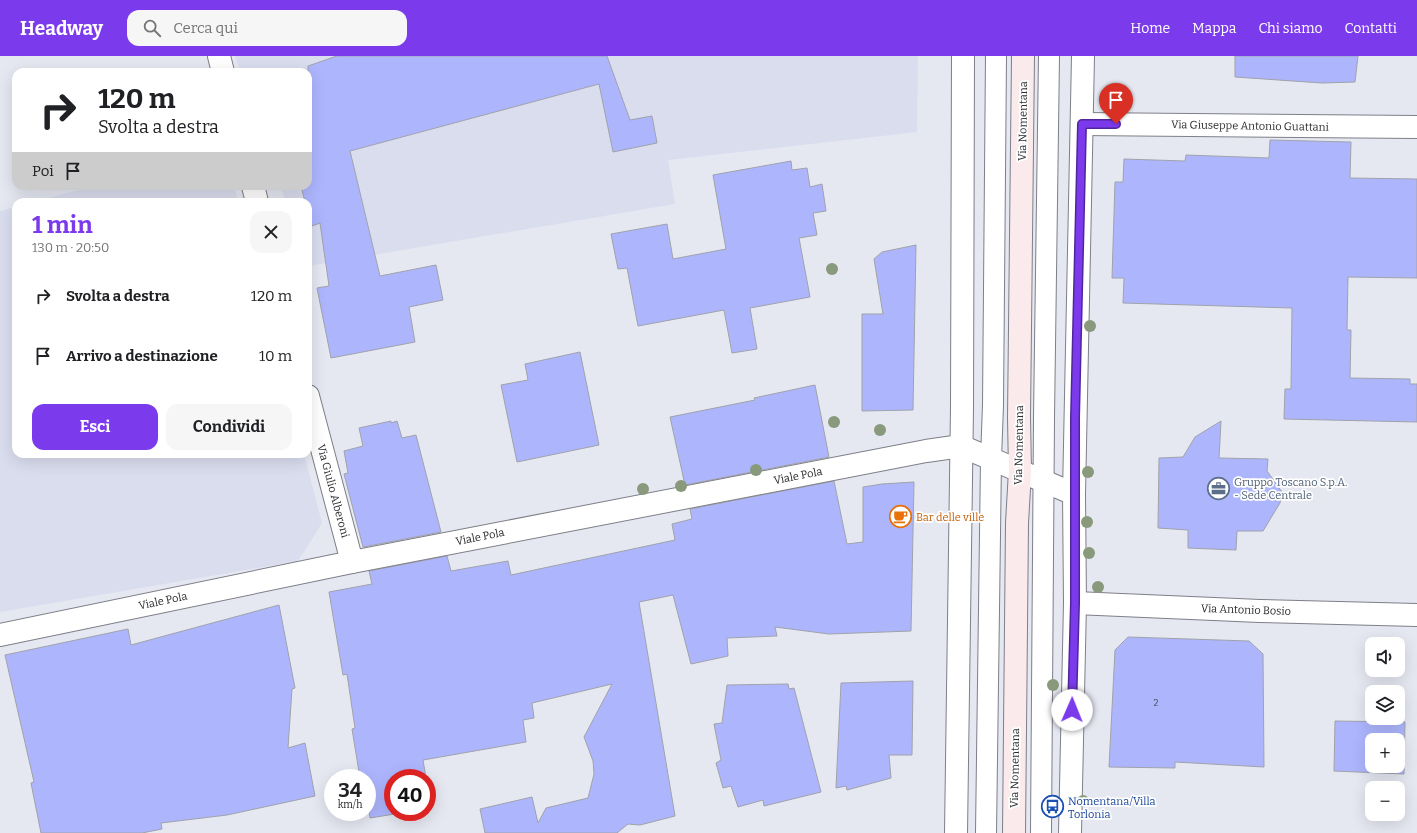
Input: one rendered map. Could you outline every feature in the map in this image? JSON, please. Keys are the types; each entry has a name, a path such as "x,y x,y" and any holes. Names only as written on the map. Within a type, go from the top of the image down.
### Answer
{"main road":[{"name":"Via Nomentana","path":"1014,833 1017,523 1020,471 1019,418 1023,56"}],"street":[{"path":"219,56 222,68"},
{"path":"956,833 961,446 963,56"},
{"path":"1070,833 1075,603 1074,494 1083,56"},
{"name":"Via Giuseppe Antonio Guattani","path":"1082,124 1417,127"},
{"name":"Via Giulio Alberoni","path":"312,411 352,562"},
{"path":"961,446 1074,494"},
{"name":"Viale Pola","path":"0,635 352,562 926,451 961,446"},
{"name":"Via Antonio Bosio","path":"1075,603 1417,616"}],"lane":[{"path":"986,833 993,405 996,56"},
{"path":"1041,833 1049,56"}],"shaded area":[{"path":"235,56 918,56 917,132 668,160 675,204 312,265 312,198 284,198 282,190 312,190 312,68 240,68"},
{"path":"78,190 235,190 237,198 48,198"},
{"path":"12,208 12,458 305,458 322,523 298,561 0,612 0,211"}],"building":[{"path":"337,56 607,56 630,120 652,116 657,143 613,152 599,84 350,151 380,276 436,265 443,300 409,307 415,342 331,358 317,288 329,286 320,223 312,226 312,198 304,198 302,190 312,190 312,68 308,68 308,66"},
{"path":"1235,56 1358,56 1355,82 1322,83 1235,77"},
{"path":"1270,140 1351,142 1350,178 1417,179 1417,278 1348,277 1347,330 1351,330 1350,378 1410,379 1410,384 1417,384 1417,422 1284,419 1285,389 1291,389 1292,308 1123,303 1124,278 1112,278 1115,182 1123,182 1124,159 1185,161 1186,155 1269,158"},
{"path":"791,161 792,170 807,168 810,187 822,184 826,211 813,213 817,235 799,238 810,297 750,308 757,349 732,353 724,310 638,326 627,268 618,269 611,234 667,224 673,259 726,249 713,175"},
{"path":"916,245 913,410 862,411 862,314 883,314 874,259 882,252"},
{"path":"580,352 599,445 517,462 501,385 528,380 525,364"},
{"path":"815,385 829,457 685,485 670,417 755,400 754,398"},
{"path":"391,421 391,423 397,421 402,438 416,435 441,532 363,547 344,474 348,473 344,451 363,446 359,428"},
{"name":"Gruppo Toscano S.p.A. - Sede Centrale","path":"1221,421 1219,458 1268,459 1267,471 1282,492 1280,503 1263,531 1237,531 1236,550 1188,548 1188,530 1158,528 1159,458 1183,457 1195,437"},
{"path":"834,481 847,544 863,542 863,487 914,482 911,631 829,634 775,627 777,636 727,638 728,656 691,664 673,595 639,602 675,816 640,825 628,824 617,833 485,833 480,809 532,797 538,823 546,808 588,798 594,774 593,761 584,737 612,684 532,703 534,718 523,720 526,742 423,760 424,769 384,769 384,816 376,817 376,769 359,769 352,729 355,728 347,674 343,675 329,592 372,584 369,571 447,556 451,571 508,561 511,575 675,540 672,524 692,519 690,509"},
{"path":"279,605 295,688 292,689 288,748 305,743 315,796 227,815 161,823 162,829 142,833 41,833 31,783 34,782 5,655 128,629 131,645"},
{"path":"1128,637 1249,641 1263,654 1264,767 1175,762 1175,768 1109,767 1115,650"},
{"path":"913,681 912,755 889,755 891,778 847,790 846,786 836,788 841,683"},
{"path":"788,684 789,689 794,688 821,792 764,806 763,800 738,807 731,786 723,788 716,763 721,760 714,724 722,723 727,685"},
{"path":"1335,721 1365,721 1365,725 1405,725 1405,733 1365,733 1365,772 1334,771"},
{"path":"1381,773 1404,773 1404,774"}],"place":[{"name":"Gruppo Toscano S.p.A. - Sede Centrale","path":"1219,488"},
{"name":"Bar delle ville","path":"900,517"},
{"name":"Nomentana/Villa Torlonia","path":"1053,807"}],"route":[{"path":"1072,710 1075,603 1075,418 1082,124 1116,124"}]}
